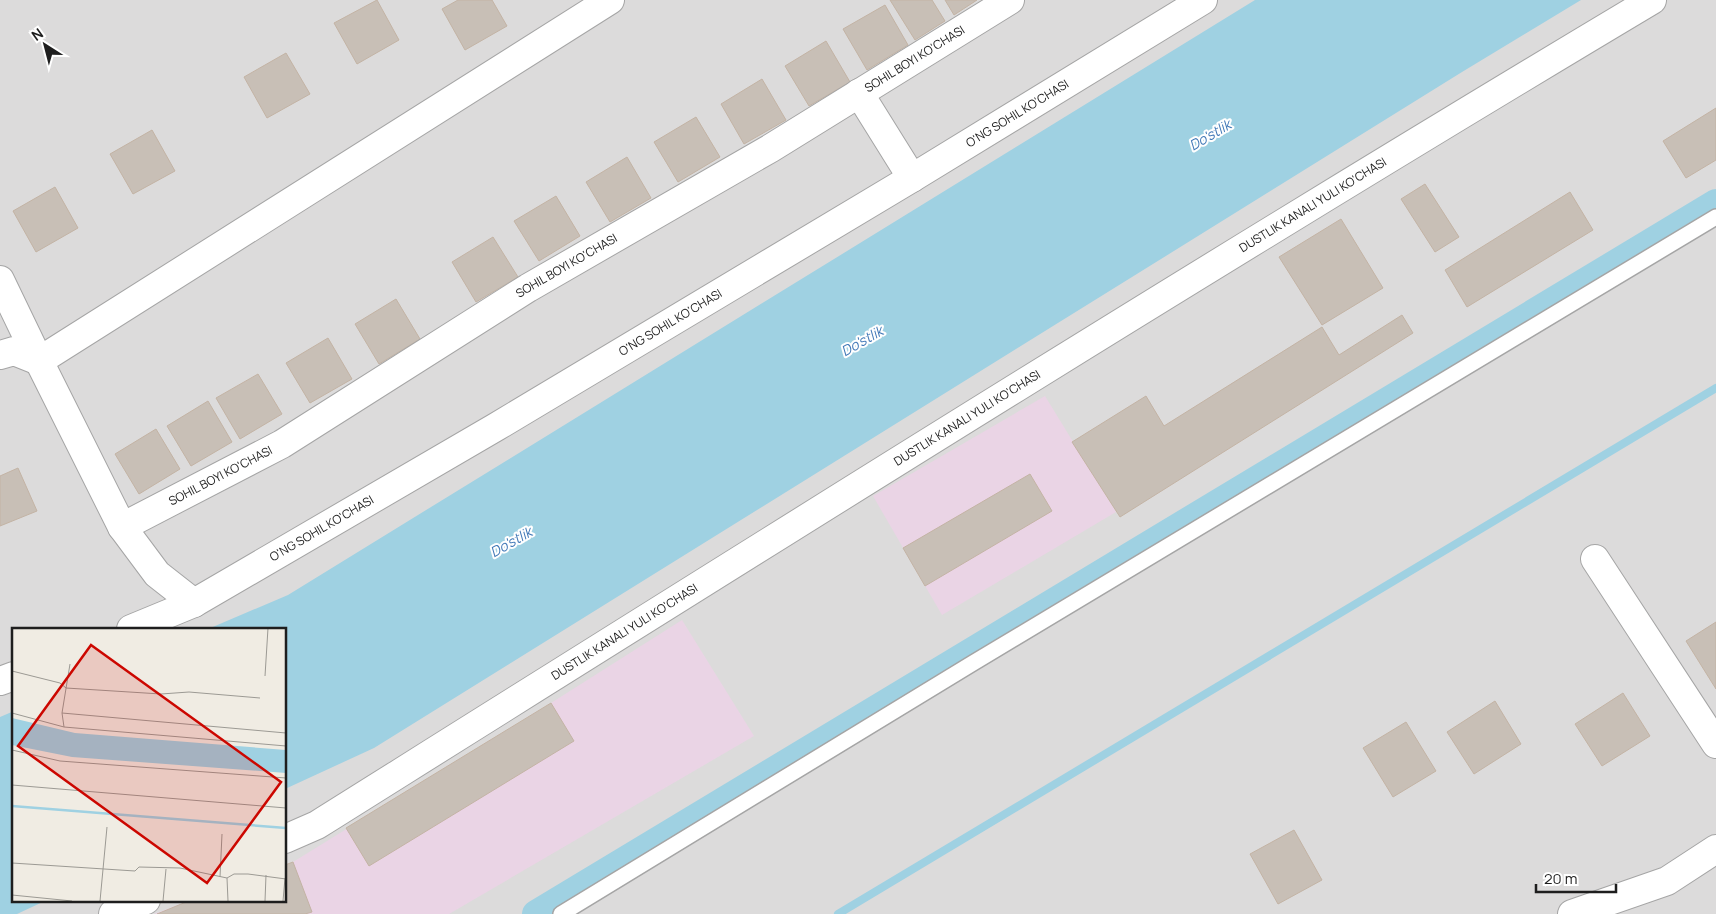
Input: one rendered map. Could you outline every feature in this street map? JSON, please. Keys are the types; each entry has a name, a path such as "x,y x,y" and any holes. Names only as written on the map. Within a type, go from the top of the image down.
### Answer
{"street":[{"path":"39,361 610,0"},
{"name":"SOHIL BOYI KO'CHASI","path":"122,527 282,444 528,288 771,148 1010,0"},
{"name":"O'NG SOHIL KO'CHASI","path":"133,628 194,603 504,422 912,178 1203,0"},
{"name":"DUSTLIK KANALI YULI KO'CHASI","path":"286,839 317,825 1097,337 1449,121 1652,0"},
{"path":"859,93 912,178"},
{"path":"0,280 122,527 157,574 194,603"},
{"path":"0,355 14,351 39,361"},
{"path":"1595,559 1716,744"},
{"path":"0,682 12,677"},
{"path":"1572,914 1667,881 1716,850"},
{"path":"113,914 141,902"}],"lane":[{"path":"561,914 965,668 1716,217"}],"shaded area":[{"path":"0,0 1716,0 1716,914 0,914"},
{"path":"1045,396 1116,512 942,615 873,496"},
{"path":"682,620 754,736 449,914 154,914 186,902 286,902 286,865 551,703"}],"water":[{"name":"Do'stlik","path":"1255,0 1581,0 374,748 286,789 286,628 210,628 288,595"},
{"path":"12,712 12,902 43,902 17,914 0,914 0,717"}],"building":[{"path":"377,0 399,40 357,64 334,23"},
{"path":"458,0 492,0 507,26 465,50 442,9"},
{"path":"890,0 932,0 945,21 915,40"},
{"path":"945,0 977,0 954,15"},
{"path":"885,5 908,45 867,70 843,29"},
{"path":"826,41 850,82 809,106 785,66"},
{"path":"286,53 310,94 267,118 244,77"},
{"path":"762,79 786,120 744,144 721,104"},
{"path":"1716,108 1716,160 1686,178 1663,141"},
{"path":"696,117 720,157 678,182 654,142"},
{"path":"152,130 175,171 133,194 110,154"},
{"path":"627,157 651,198 610,222 586,182"},
{"path":"1425,184 1459,237 1435,252 1401,199"},
{"path":"55,187 78,228 36,252 13,211"},
{"path":"1570,192 1593,230 1467,307 1445,270"},
{"path":"556,196 580,236 539,261 514,221"},
{"path":"1341,219 1383,288 1322,325 1279,257"},
{"path":"493,237 518,277 476,302 452,262"},
{"path":"396,299 420,339 379,364 355,324"},
{"path":"1402,315 1413,333 1120,517 1072,442 1146,396 1164,426 1322,327 1339,355"},
{"path":"328,338 352,379 310,403 286,363"},
{"path":"258,374 282,414 240,439 216,398"},
{"path":"208,401 232,442 191,466 167,426"},
{"path":"156,429 180,469 139,494 115,454"},
{"path":"18,468 37,511 0,526 0,476"},
{"path":"1030,474 1052,511 925,586 903,548"},
{"path":"1716,622 1716,689 1686,641"},
{"path":"1623,693 1650,736 1602,766 1575,724"},
{"path":"1495,701 1521,744 1474,774 1447,732"},
{"path":"551,703 574,741 369,866 346,828"},
{"path":"1406,722 1436,771 1393,797 1363,748"},
{"path":"1294,830 1322,880 1278,904 1250,854"},
{"path":"293,862 312,912 305,914 157,914 186,902 286,902 286,865"}],"waterway":[{"path":"536,914 1716,203"},
{"path":"838,914 1716,388"}]}
